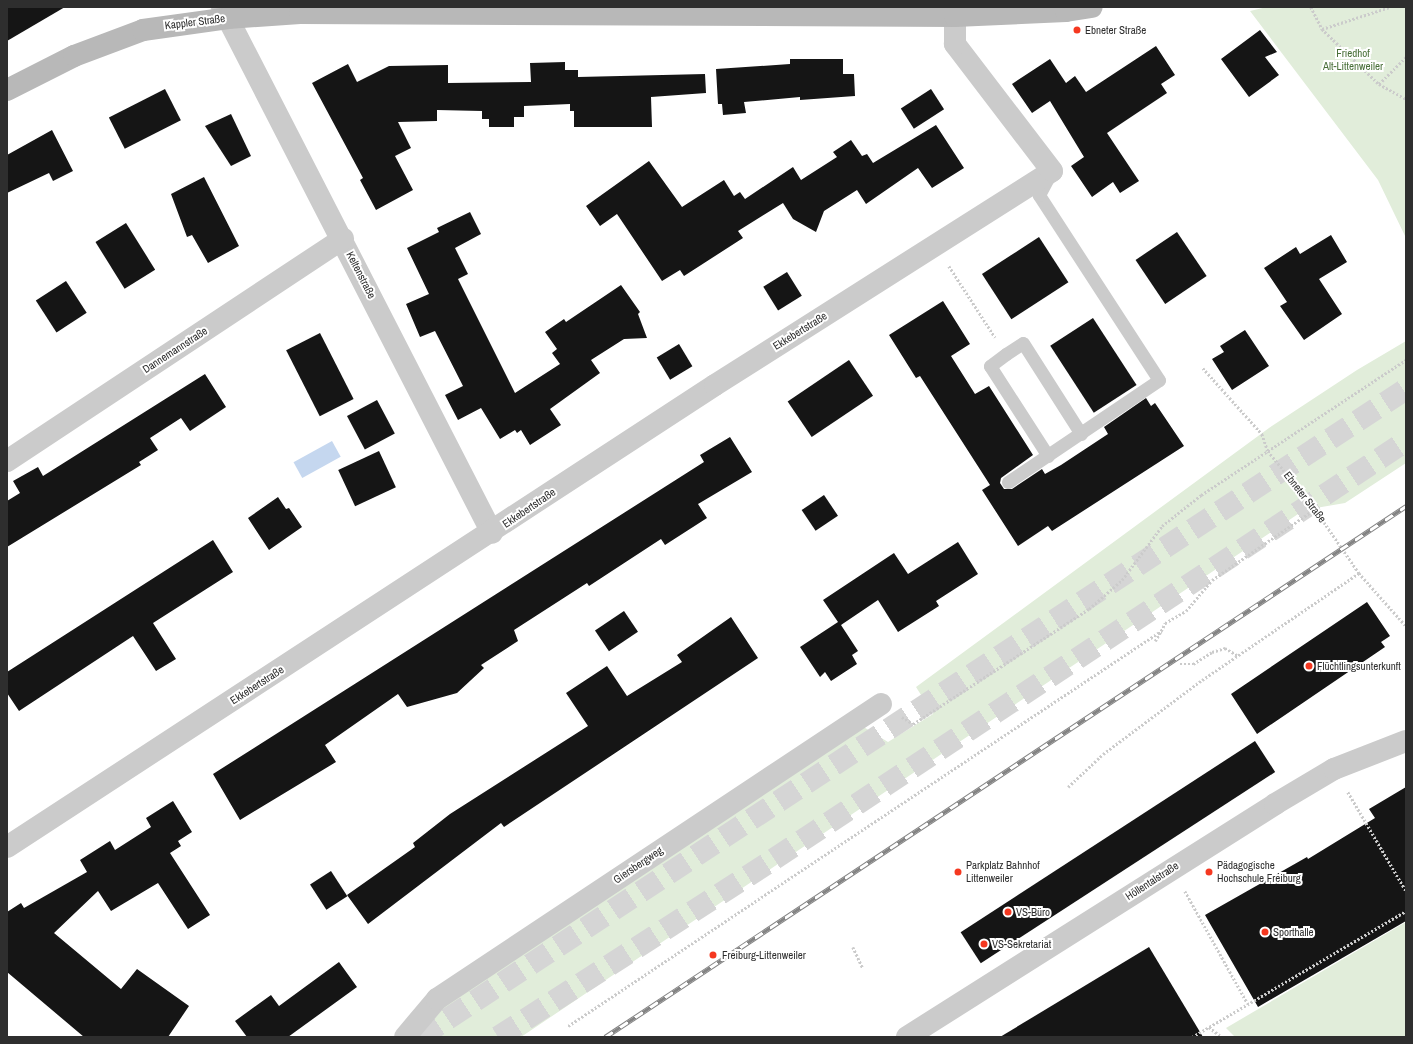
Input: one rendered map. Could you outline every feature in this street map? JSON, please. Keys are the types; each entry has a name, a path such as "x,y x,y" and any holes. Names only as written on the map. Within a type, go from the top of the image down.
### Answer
{"street":[{"name":"Kappler Straße","path":"7,90 74,56 143,30 225,12 300,13 374,10 760,11 955,16 1066,11 1092,7"},
{"name":"Keltenstraße","path":"225,12 492,533"},
{"path":"955,16 955,44 1052,171"},
{"name":"Ekkebertstraße","path":"7,847 492,533 715,385 1052,171"},
{"name":"Dannemannstraße","path":"7,461 343,240"},
{"name":"Giersbergweg","path":"405,1037 437,999 881,704"},
{"name":"Höllentalstraße","path":"907,1037 1172,868 1334,769 1406,741"}],"lane":[{"path":"1008,482 1159,380 1039,195 1052,171"},
{"path":"1048,456 990,366 1006,354 1023,344 1081,434"}],"path":[{"path":"1311,7 1322,29 1379,84 1406,99"},
{"path":"1322,29 1390,7"},
{"path":"1379,84 1406,57"},
{"path":"936,244 1006,354"},
{"path":"881,704 913,724 1063,626 1089,608 1122,580 1162,526 1201,495 1406,360"},
{"name":"Ebneter Straße","path":"1203,368 1262,434 1268,451 1315,509 1360,573 1406,626"},
{"path":"1155,641 1165,624 1186,611 1212,580 1315,509"},
{"path":"1068,787 1103,754 1237,655 1360,573"},
{"path":"568,1026 1161,631"},
{"path":"1180,664 1193,664 1212,652 1225,648 1237,655"},
{"path":"1334,769 1406,891"},
{"path":"1172,868 1248,1004"},
{"path":"1192,1037 1406,911"},
{"path":"852,947 863,968"},
{"path":"1209,1027 1222,1037"}],"green space":[{"name":"Friedhof Alt-Littenweiler","path":"1267,7 1406,7 1406,238 1378,180 1250,11"},
{"path":"1406,341 1406,463 1345,503 1304,510 521,1037 419,1037 446,1005 862,726 888,742 933,714 916,687 1269,428 1357,370"},
{"path":"1406,922 1406,1037 1235,1037 1226,1028"}],"water":[{"path":"332,441 341,457 302,478 294,462"}],"building":[{"path":"7,7 65,7 7,41"},
{"path":"1260,30 1277,52 1265,57 1279,75 1249,97 1221,59"},
{"path":"1156,46 1175,75 1161,84 1167,93 1107,133 1139,181 1120,193 1113,182 1092,197 1071,166 1084,157 1050,101 1032,113 1012,84 1050,59 1066,83 1075,76 1086,92"},
{"path":"790,59 843,59 843,74 854,74 855,96 800,100 800,97 744,102 746,113 723,115 722,104 718,104 716,69 790,64"},
{"path":"565,62 565,70 578,70 578,77 705,74 706,93 651,97 652,127 574,127 574,111 570,111 570,104 524,106 524,117 514,117 514,127 489,127 489,119 482,119 482,111 437,110 437,121 398,122 411,148 395,156 413,190 376,210 360,180 363,178 312,83 348,64 357,82 389,66 448,65 448,83 531,82 530,63"},
{"path":"165,89 181,120 125,149 109,118"},
{"path":"931,89 944,109 914,129 901,109"},
{"path":"231,114 251,156 231,166 205,126"},
{"path":"936,125 964,168 932,188 918,168 866,204 857,190 824,211 816,232 793,219 783,203 738,231 743,238 684,276 680,270 662,281 617,214 600,226 586,206 649,161 682,207 724,180 734,196 740,192 745,199 793,167 801,180 837,157 833,152 851,140 862,156 867,154 873,163"},
{"path":"52,130 73,171 53,181 49,173 7,193 7,155"},
{"path":"204,177 239,246 208,263 192,235 187,237 171,194"},
{"path":"470,212 481,234 455,248 468,274 458,279 515,393 560,364 552,353 557,349 545,332 564,319 566,322 621,285 640,312 638,314 647,338 624,339 591,360 600,373 550,409 561,425 530,445 521,430 517,433 515,430 500,439 481,408 458,420 445,395 463,386 435,331 420,337 406,304 429,294 407,248 439,232 437,228"},
{"path":"126,223 155,270 125,289 95,242"},
{"path":"1177,232 1207,276 1165,304 1136,260"},
{"path":"1331,235 1347,262 1319,279 1342,314 1304,340 1280,306 1287,302 1264,268 1296,247 1300,254"},
{"path":"1039,237 1068,282 1011,319 982,274"},
{"path":"787,272 802,296 778,311 763,287"},
{"path":"66,281 87,313 57,332 36,301"},
{"path":"943,301 970,344 951,356 975,394 989,386 1033,455 1001,478 1000,483 1004,489 1012,489 1042,469 1045,474 1061,465 1108,434 1104,427 1146,398 1151,406 1155,403 1184,446 1052,531 1048,526 1018,546 982,490 990,485 920,376 916,378 889,335"},
{"path":"1093,318 1137,385 1094,413 1050,346"},
{"path":"1245,330 1269,366 1232,390 1212,359 1224,352 1220,346"},
{"path":"320,333 354,399 320,416 286,350"},
{"path":"679,344 692,366 670,380 657,357"},
{"path":"849,360 873,396 812,437 788,401"},
{"path":"205,374 226,407 190,431 181,418 150,438 158,450 139,462 141,465 7,547 7,501 20,493 13,481 38,467 43,476"},
{"path":"377,400 395,434 365,450 347,416"},
{"path":"730,437 752,472 698,504 707,518 665,545 661,539 589,586 587,583 514,630 518,641 481,665 484,668 457,693 407,707 398,694 325,745 336,762 240,820 213,774 704,462 700,455"},
{"path":"379,451 396,487 355,506 338,470"},
{"path":"824,495 838,516 816,531 802,510"},
{"path":"278,497 286,509 289,508 302,527 269,550 248,518"},
{"path":"213,540 233,572 153,623 176,659 156,671 133,636 19,711 7,693 7,672"},
{"path":"958,542 978,574 936,601 939,606 898,632 878,600 841,625 858,651 852,655 857,664 831,681 825,672 820,677 800,647 838,622 823,600 894,553 908,574"},
{"name":"Flüchtlingsunterkunft","path":"1367,602 1390,636 1381,642 1385,647 1257,734 1231,694"},
{"path":"624,611 638,632 609,651 595,631"},
{"path":"731,617 758,658 504,827 501,823 368,924 347,895 415,847 413,843 450,814 588,726 566,693 607,666 627,696 682,662 677,655"},
{"path":"1255,741 1275,772 981,963 961,932"},
{"path":"1406,787 1406,921 1258,1007 1205,915 1307,857 1308,859 1375,818 1369,809"},
{"path":"173,801 192,832 178,841 181,846 170,853 210,915 188,929 158,883 111,911 98,891 54,933 121,989 137,969 189,1006 168,1037 84,1037 7,972 7,912 21,903 24,908 87,872 80,860 110,841 115,850 151,827 146,818"},
{"path":"331,871 347,896 326,910 310,885"},
{"path":"1149,947 1203,1037 1000,1037"},
{"path":"339,962 357,987 288,1037 247,1037 235,1021 271,995 279,1006"}],"tunnel":[{"path":"420,1037 1406,389"},
{"path":"498,1037 774,859 1406,441"}],"railway":[{"path":"605,1037 1406,506"}],"place":[{"name":"Ebneter Straße","path":"1077,30"},
{"name":"Flüchtlingsunterkunft","path":"1309,666"},
{"name":"Parkplatz Bahnhof Littenweiler","path":"958,872"},
{"name":"Pädagogische Hochschule Freiburg","path":"1209,872"},
{"name":"VS-Büro","path":"1008,912"},
{"name":"Sporthalle","path":"1265,932"},
{"name":"VS-Sekretariat","path":"984,944"},
{"name":"Freiburg-Littenweiler","path":"713,955"}]}
